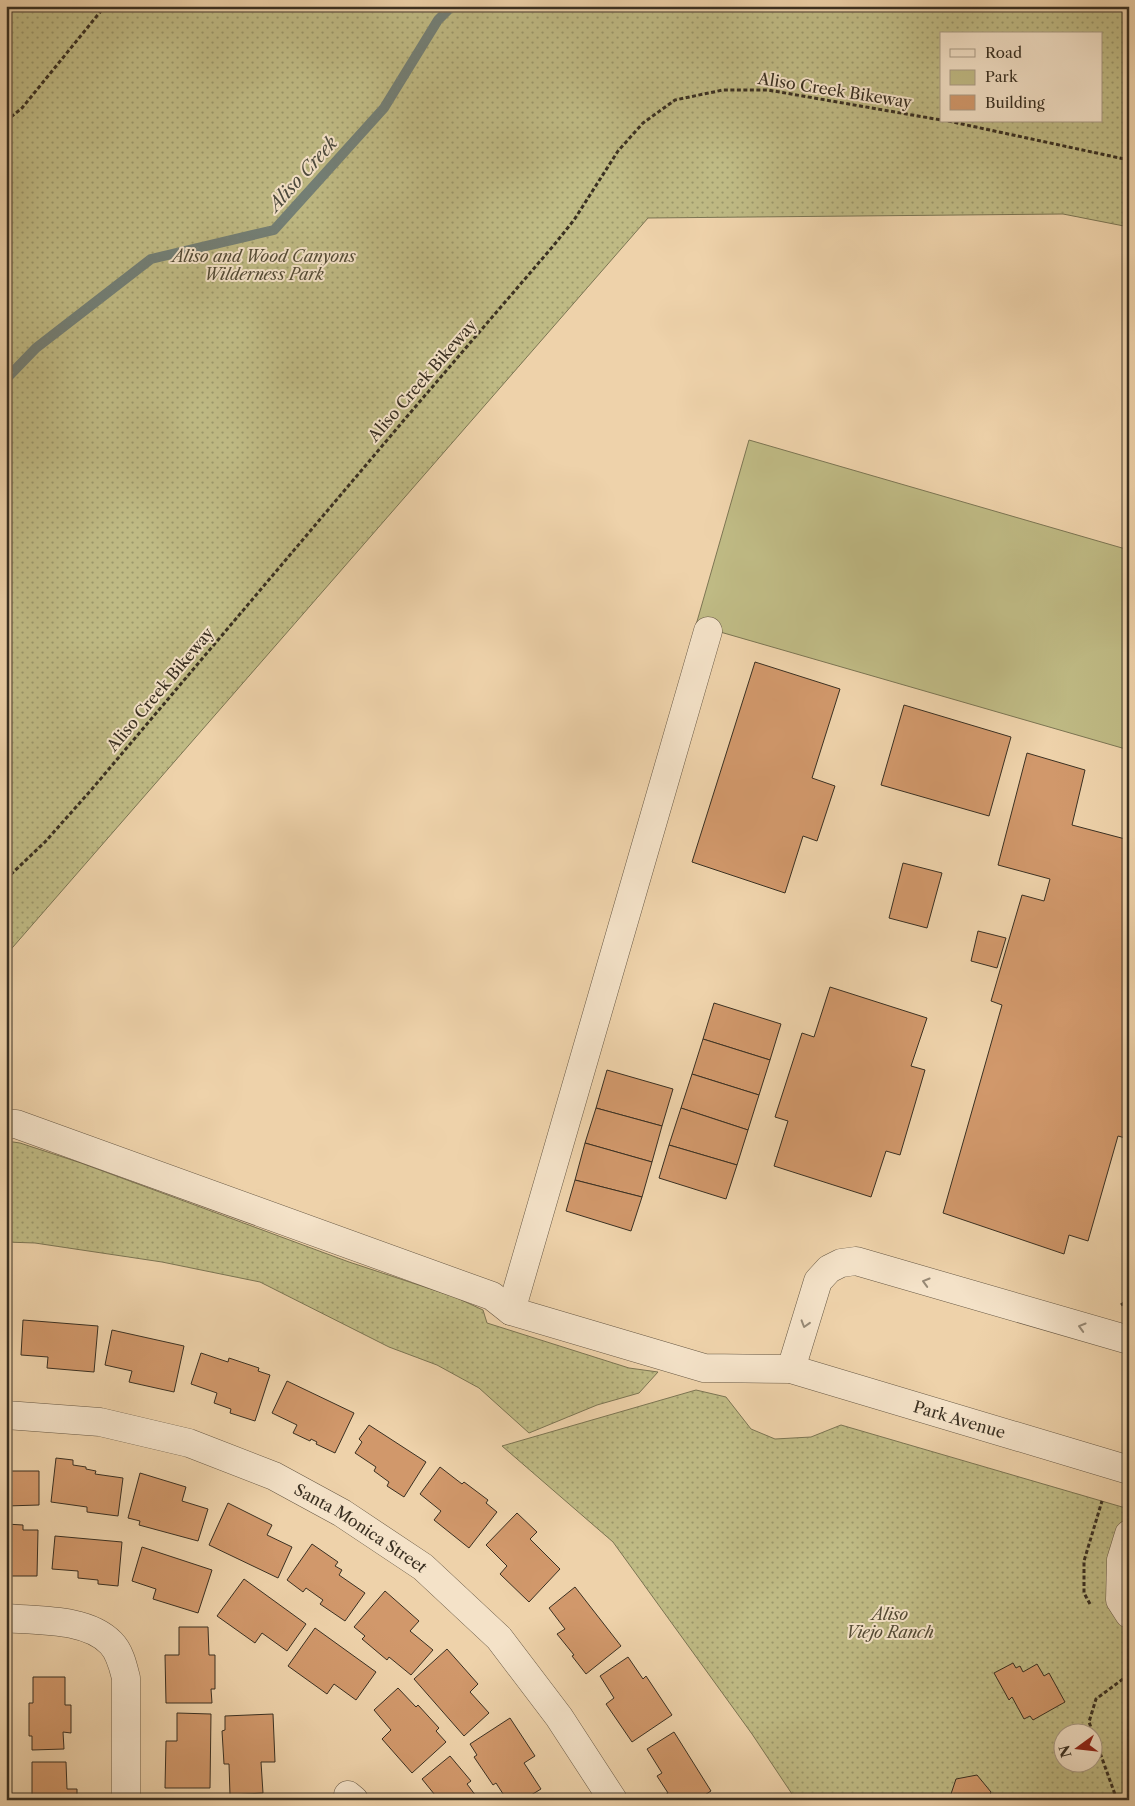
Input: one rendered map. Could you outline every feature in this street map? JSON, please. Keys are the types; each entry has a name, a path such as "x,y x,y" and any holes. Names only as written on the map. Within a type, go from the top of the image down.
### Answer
{"street":[{"path":"6,1124 16,1124 492,1296 511,1311 708,631"},
{"path":"791,1369 818,1281 828,1269 841,1263 856,1261 1129,1340"},
{"name":"Park Avenue","path":"511,1311 704,1368 791,1369 1129,1470"},
{"name":"Santa Monica Street","path":"6,1415 100,1422 190,1443 274,1476 342,1513 423,1567 499,1638 559,1717 613,1800"},
{"path":"1129,1534 1121,1560 1120,1600 1129,1614"},
{"path":"6,1618 79,1625 95,1631 111,1643 122,1660 126,1678 126,1800"}],"path":[{"path":"6,121 22,108 105,6"},
{"name":"Aliso Creek Bikeway","path":"6,879 45,842 92,789 397,428 554,246 574,220 618,151 643,123 675,100 723,90 768,90 940,120"},
{"path":"953,122 1129,160"},
{"path":"1117,1800 1090,1722 1096,1699 1123,1679 1129,1666"},
{"path":"1123,1679 1129,1680"}],"green space":[{"name":"Aliso and Wood Canyons Wilderness Park","path":"6,6 1129,6 1129,227 1063,214 648,218 6,955"},
{"path":"749,440 1129,550 1129,750 696,625"},
{"path":"6,1141 20,1143 81,1163 349,1262 455,1297 483,1310 487,1323 629,1368 658,1372 639,1393 597,1405 529,1433 479,1388 437,1365 389,1347 260,1282 162,1262 35,1243 6,1242"},
{"name":"Aliso Viejo Ranch","path":"696,1390 726,1397 751,1429 775,1439 811,1437 841,1425 1129,1509 1129,1800 796,1800 752,1734 613,1542 502,1446"}],"building":[{"path":"755,662 840,689 812,778 835,786 817,841 803,836 785,893 692,862"},
{"path":"904,705 1011,737 989,816 881,785"},
{"path":"1027,753 1085,770 1072,825 1129,840 1129,1139 1118,1136 1088,1241 1069,1235 1064,1254 943,1213 1002,1005 991,1001 1022,895 1044,901 1050,879 998,865"},
{"path":"903,863 942,873 927,928 889,918"},
{"path":"978,931 1006,938 997,968 971,961"},
{"path":"830,987 927,1018 911,1066 925,1070 900,1155 886,1151 871,1197 774,1166 788,1121 775,1117 802,1033 814,1037"},
{"path":"714,1003 781,1024 770,1060 703,1039"},
{"path":"703,1039 770,1060 759,1095 692,1074"},
{"path":"607,1070 673,1089 662,1126 596,1108"},
{"path":"692,1074 759,1095 748,1130 681,1108"},
{"path":"596,1108 662,1126 652,1162 585,1143"},
{"path":"681,1108 748,1130 737,1165 669,1145"},
{"path":"585,1143 652,1162 642,1197 575,1180"},
{"path":"669,1145 737,1165 726,1199 659,1178"},
{"path":"575,1180 642,1197 631,1231 566,1211"},
{"path":"6,1320 10,1365 6,1366"},
{"path":"23,1320 98,1326 94,1372 47,1368 48,1357 21,1355"},
{"path":"112,1330 184,1346 174,1392 129,1382 132,1371 105,1365"},
{"path":"201,1353 228,1362 229,1358 259,1368 258,1371 270,1375 255,1421 230,1413 231,1409 214,1403 217,1393 191,1384"},
{"path":"287,1381 354,1413 335,1453 316,1444 317,1442 311,1439 310,1441 293,1433 297,1425 272,1413"},
{"path":"369,1425 426,1462 404,1497 387,1486 389,1482 374,1471 376,1467 355,1453 362,1442 359,1439"},
{"path":"56,1458 73,1460 73,1465 96,1471 95,1474 123,1478 118,1516 87,1512 87,1507 51,1502"},
{"path":"6,1459 9,1459 9,1471 39,1471 39,1505 6,1506"},
{"path":"440,1467 462,1484 464,1482 488,1500 486,1503 497,1512 469,1548 434,1520 441,1511 420,1494"},
{"path":"140,1473 186,1487 182,1501 208,1509 198,1541 139,1525 140,1521 128,1518"},
{"path":"228,1503 272,1525 267,1535 292,1547 278,1578 209,1545"},
{"path":"517,1513 537,1532 530,1539 560,1569 529,1602 500,1574 507,1566 486,1545"},
{"path":"6,1524 23,1525 23,1530 38,1530 37,1576 6,1576"},
{"path":"55,1536 122,1542 118,1586 98,1584 98,1580 78,1578 78,1571 52,1569"},
{"path":"312,1544 338,1562 335,1566 342,1570 339,1575 365,1593 345,1621 320,1604 323,1600 306,1588 303,1592 287,1580"},
{"path":"142,1547 212,1570 198,1613 153,1599 156,1589 132,1581"},
{"path":"244,1579 306,1624 287,1651 262,1633 255,1643 217,1616"},
{"path":"575,1587 621,1646 586,1674 557,1634 565,1629 549,1608"},
{"path":"385,1591 419,1621 410,1631 433,1650 411,1675 389,1657 387,1660 362,1639 365,1636 354,1627"},
{"path":"179,1627 208,1627 209,1655 215,1655 215,1689 211,1689 212,1703 166,1703 165,1655 179,1655"},
{"path":"315,1628 376,1672 356,1700 334,1684 327,1694 288,1666"},
{"path":"447,1649 478,1684 470,1692 489,1713 464,1736 414,1679"},
{"path":"628,1657 643,1679 646,1676 672,1715 632,1742 606,1704 614,1698 600,1676"},
{"path":"6,1661 8,1661 9,1740 6,1740"},
{"path":"1013,1663 1016,1668 1020,1666 1023,1672 1037,1664 1044,1676 1049,1673 1065,1702 1033,1720 1030,1716 1024,1719 1012,1697 1009,1700 994,1673"},
{"path":"33,1677 65,1677 65,1705 71,1705 71,1733 63,1732 64,1749 32,1750 32,1736 29,1736 29,1703 33,1703"},
{"path":"398,1688 416,1707 418,1705 439,1728 436,1731 446,1742 412,1773 382,1739 391,1730 374,1710"},
{"path":"177,1713 211,1714 210,1788 165,1788 166,1741 177,1741"},
{"path":"273,1714 275,1762 261,1762 263,1793 230,1795 229,1764 224,1764 222,1731 225,1730 225,1716"},
{"path":"510,1718 535,1756 524,1763 541,1789 523,1800 507,1800 496,1783 493,1785 474,1757 477,1755 470,1744"},
{"path":"674,1732 711,1791 697,1800 666,1800 664,1796 668,1793 657,1776 662,1773 647,1749"},
{"path":"6,1749 8,1764 11,1763 11,1794 8,1794 8,1800 6,1800"},
{"path":"450,1756 471,1781 467,1784 476,1796 478,1794 482,1800 439,1800 422,1779"},
{"path":"32,1762 66,1762 67,1789 77,1789 77,1800 32,1800"},
{"path":"977,1775 991,1792 988,1800 949,1800 956,1779"}],"waterway":[{"name":"Aliso Creek","path":"6,379 36,348 151,259 274,230 384,108 438,20 452,6"}]}
